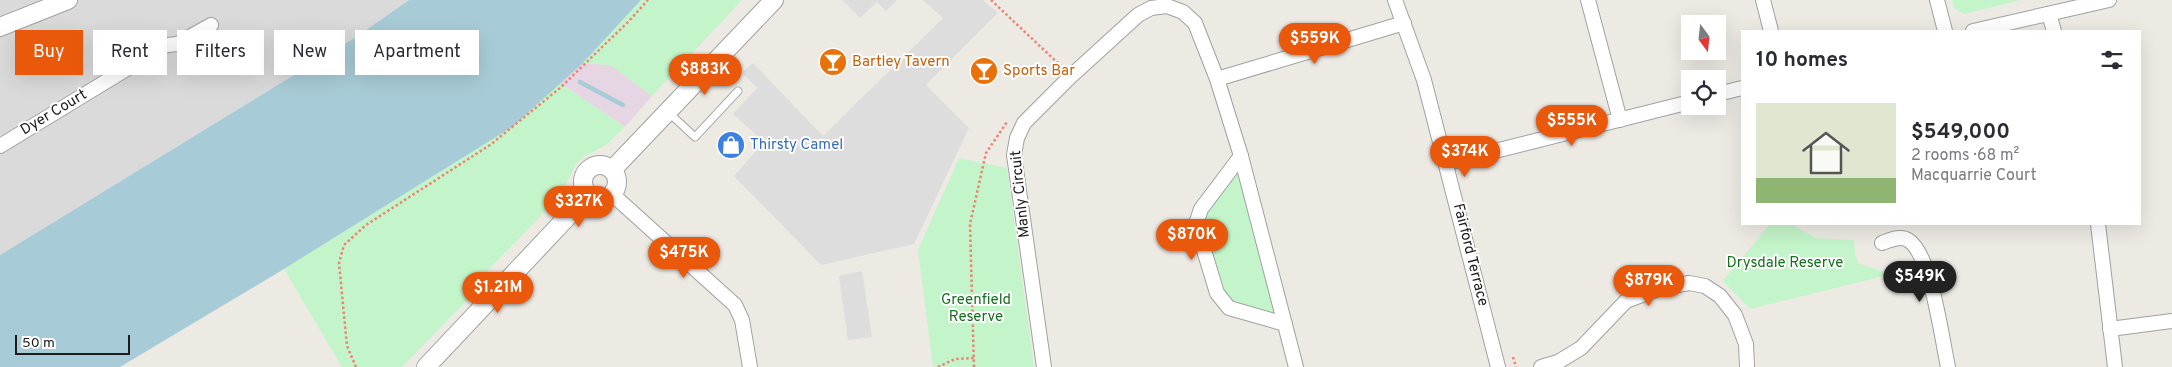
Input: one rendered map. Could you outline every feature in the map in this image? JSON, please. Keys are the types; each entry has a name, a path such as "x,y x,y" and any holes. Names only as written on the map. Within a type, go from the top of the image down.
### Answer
{"street":[{"path":"0,27 68,0"},
{"path":"612,170 774,0"},
{"name":"Fairford Terrace","path":"1395,0 1424,80 1447,163 1498,367"},
{"path":"1588,0 1620,120"},
{"path":"1763,0 1771,30"},
{"path":"1937,0 1945,30"},
{"path":"1977,30 2110,0"},
{"name":"Manly Circuit","path":"1044,367 1014,155 1017,138 1024,123 1070,77 1138,15 1151,8 1167,6 1183,12 1195,23 1217,79 1241,156 1296,367"},
{"path":"2049,14 2054,30"},
{"path":"1217,79 1404,23"},
{"name":"Dyer Court","path":"0,146 138,62 150,47 177,44 211,25"},
{"path":"1726,92 1741,88"},
{"path":"1447,163 1681,104"},
{"path":"1241,156 1201,209 1196,224 1217,293 1229,308 1285,324"},
{"path":"602,165 612,170 617,179 617,185 612,194 602,199 589,194 583,182 587,172 591,168 602,165"},
{"path":"426,367 589,194"},
{"path":"612,194 736,305 742,320 750,367"},
{"path":"2098,225 2115,367"},
{"path":"1882,243 1898,238 1908,239 1917,249 1928,270 1948,367"},
{"path":"1541,367 1558,362 1580,348 1626,301 1661,288 1689,284 1705,286 1720,296 1735,315 1746,344 1747,366"},
{"path":"2110,329 2172,321"}],"lane":[{"path":"668,112 694,137 738,91"}],"path":[{"path":"356,367 347,346 339,263 344,245 366,225 490,145 560,88 629,22 648,0"},
{"path":"991,0 1063,68 1059,72"},
{"path":"974,367 970,224 986,154 1009,119"},
{"path":"1513,357 1516,367"},
{"path":"938,367 955,359 975,358"}],"shaded area":[{"path":"0,0 409,0 366,30 355,30 355,38 345,44 345,30 274,30 274,75 294,75 0,255"},
{"path":"842,0 897,0 886,11 877,2 860,18"},
{"path":"923,0 983,0 998,13 926,85 969,128 914,244 821,265 734,176 764,142 733,114 757,88 742,73 753,63 823,136 943,18"},
{"path":"583,63 610,65 652,96 625,127 560,83"},
{"path":"862,271 872,337 848,340 839,276"}],"green space":[{"path":"641,0 742,0 652,96 610,65 583,63"},
{"path":"1952,0 2021,0 1964,14 1954,8"},
{"path":"560,83 625,127 606,145 585,156 576,164 561,195 489,269 472,295 402,367 342,367 284,269 512,127"},
{"path":"1241,156 1285,324 1229,308 1196,224"},
{"name":"Greenfield Reserve","path":"959,158 1007,168 1034,367 933,367 918,250"},
{"name":"Drysdale Reserve","path":"1769,225 1793,225 1816,238 1854,240 1855,255 1859,264 1892,274 1750,309 1723,281"}],"water":[{"path":"409,0 641,0 583,63 512,127 284,269 120,367 0,367 0,255 294,75 345,75 345,44 355,38 355,75 479,75 479,30 366,30"}],"waterway":[{"path":"580,82 623,105"}],"place":[{"name":"Bartley Tavern","path":"833,62"},
{"name":"Sports Bar","path":"984,71"},
{"name":"Thirsty Camel","path":"731,145"}]}
